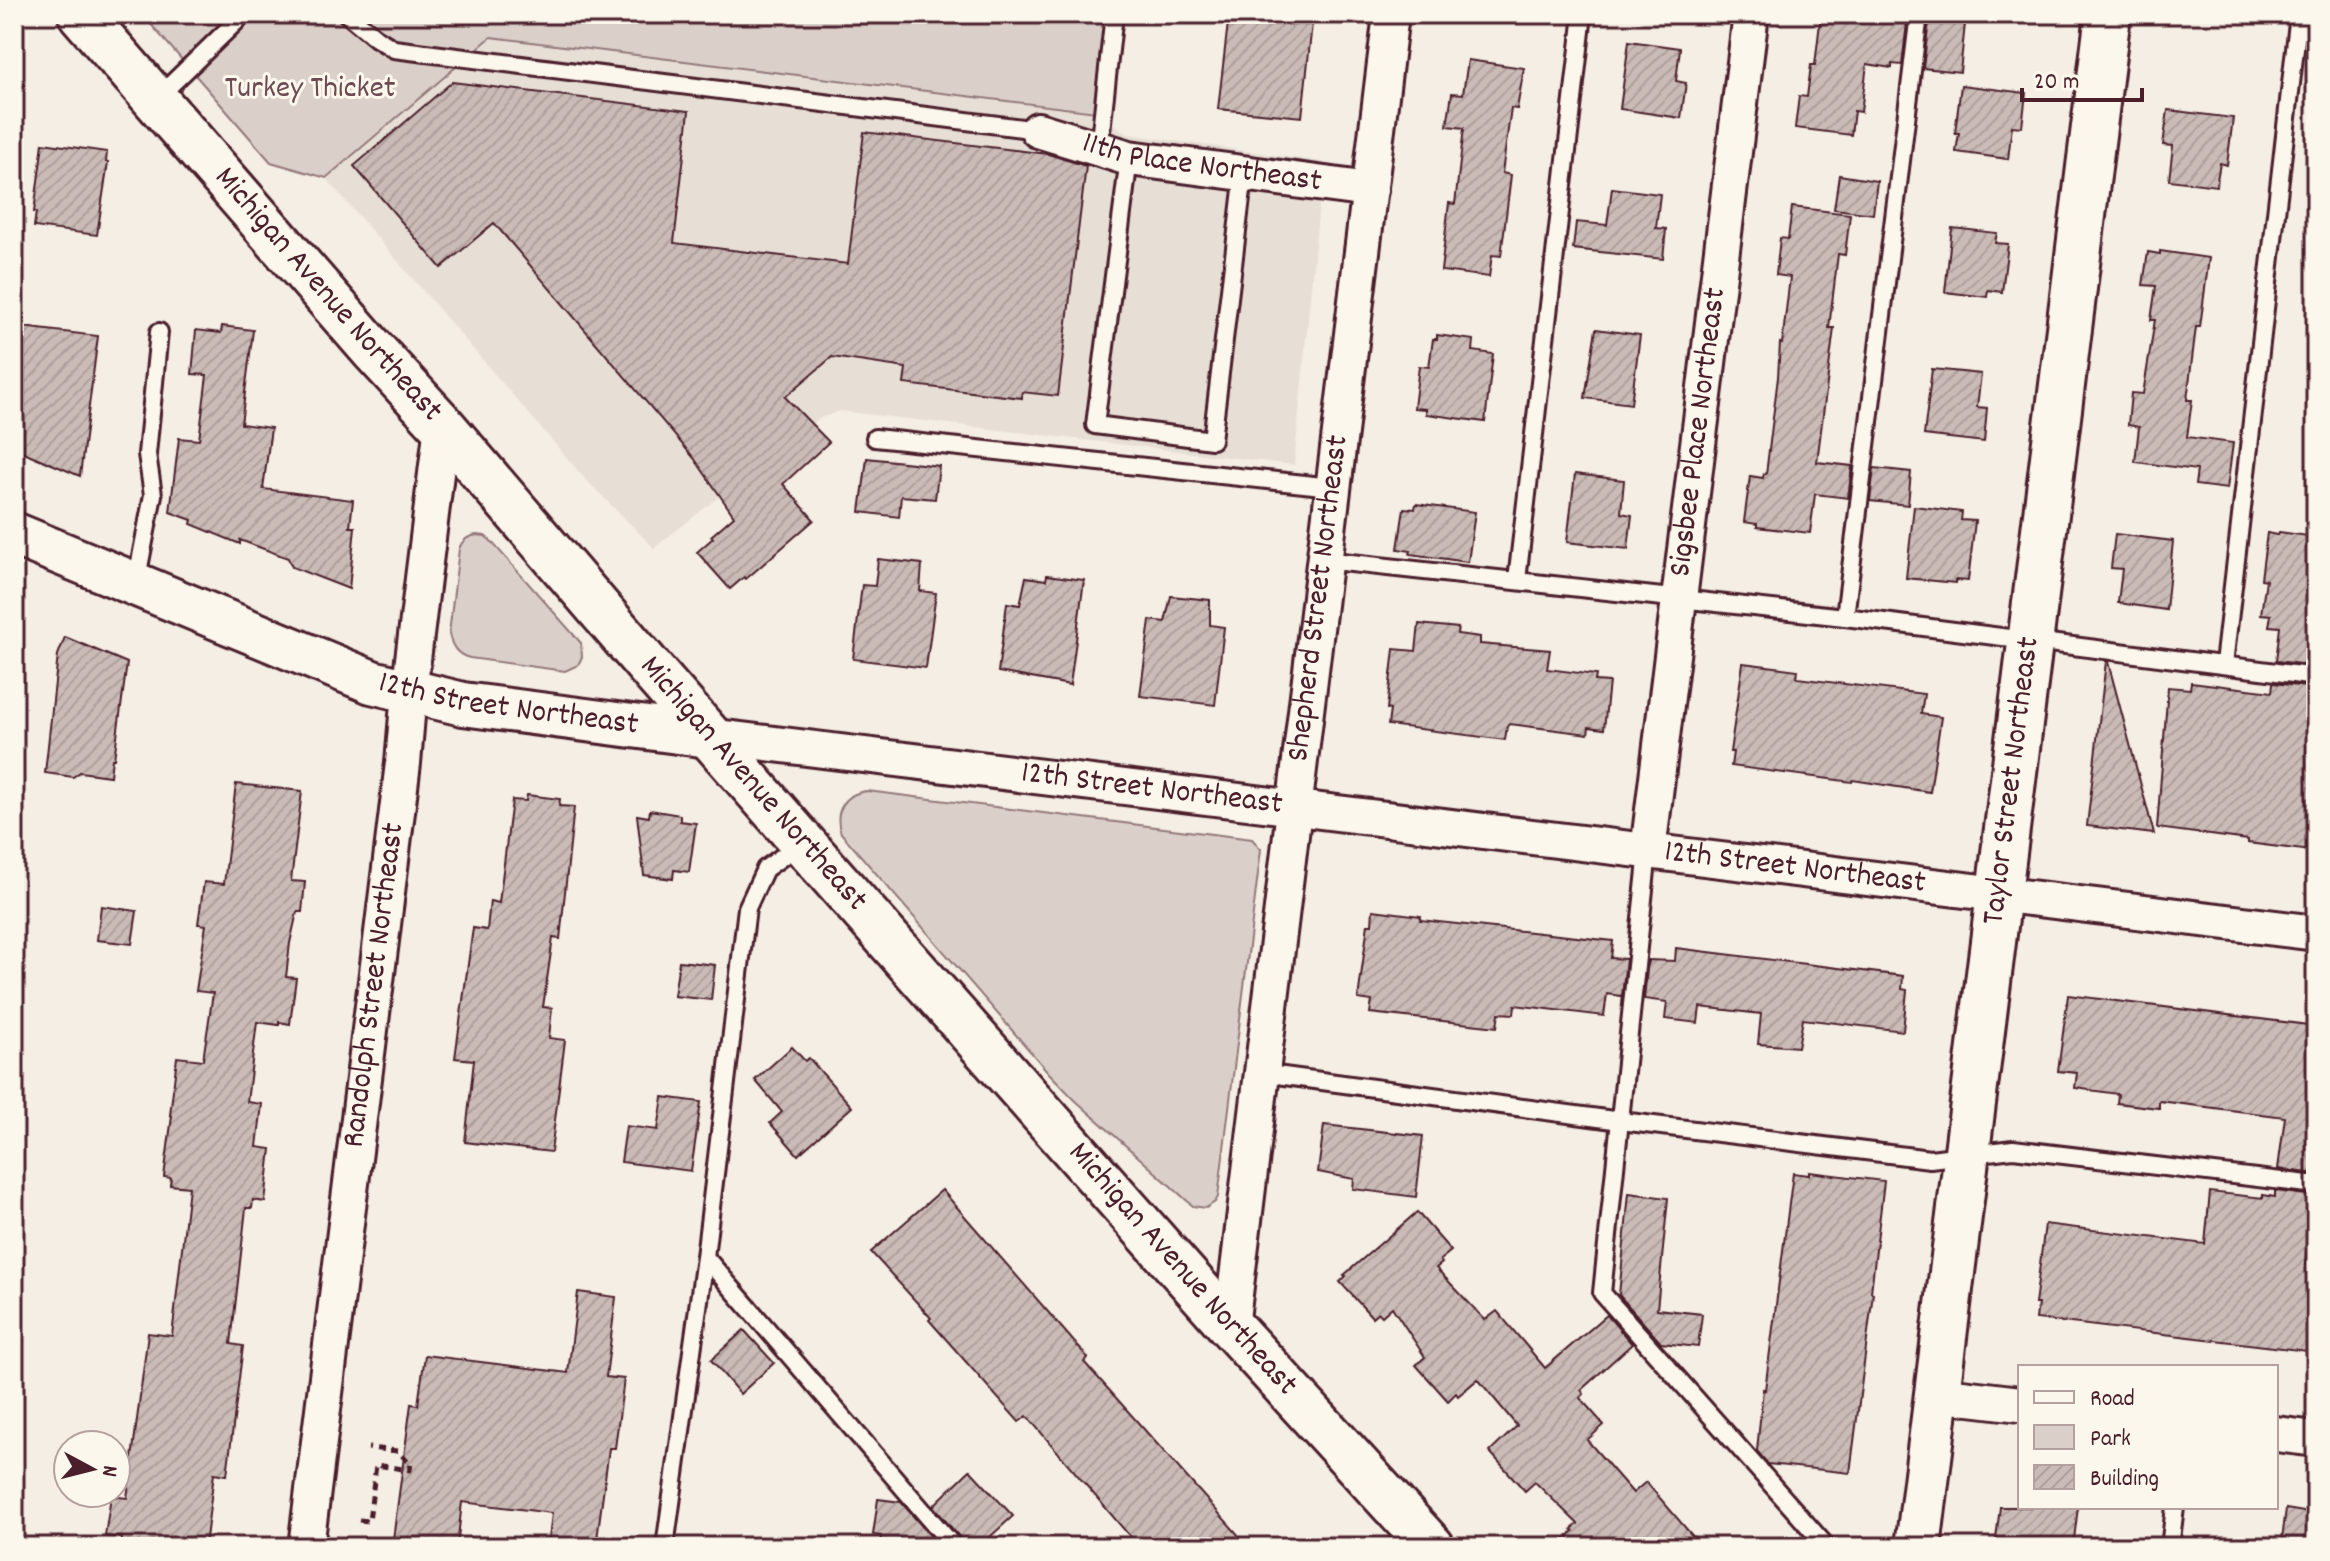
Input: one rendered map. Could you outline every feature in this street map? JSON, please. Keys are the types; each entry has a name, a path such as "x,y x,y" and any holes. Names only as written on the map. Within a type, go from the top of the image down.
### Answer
{"main road":[{"name":"Michigan Avenue Northeast","path":"81,14 802,842 1231,1327 1432,1547"},
{"name":"Taylor Street Northeast","path":"1918,1547 2108,14"}],"street":[{"name":"Shepherd Street Northeast","path":"1231,1327 1391,14"},
{"name":"Sigsbee Place Northeast","path":"1648,851 1751,14"},
{"name":"11th Place Northeast","path":"1038,130 1114,154 1370,190"},
{"name":"Randolph Street Northeast","path":"306,1547 442,425"},
{"name":"12th Street Northeast","path":"14,534 372,682 500,710 2316,933"},
{"path":"1937,1394 2018,1404"},
{"path":"2278,1434 2316,1439"}],"lane":[{"path":"155,100 244,14"},
{"path":"347,14 394,49 1038,130"},
{"path":"1114,14 1114,154 1095,425 1212,440 1244,173"},
{"path":"1517,580 1583,14"},
{"path":"1845,617 1919,14"},
{"path":"2224,664 2299,14"},
{"path":"135,584 153,495 147,454 159,332"},
{"path":"875,438 1332,487"},
{"path":"1324,560 1679,597 2316,677"},
{"path":"665,1547 705,1257 747,908 765,869 802,842"},
{"path":"1648,851 1602,1293 1827,1547"},
{"path":"1261,1073 1930,1159 2013,1149 2316,1185"},
{"path":"705,1257 954,1547"},
{"path":"2170,1547 2175,1509"}],"path":[{"path":"359,1520 369,1521 376,1465 410,1470 411,1463 398,1451 368,1448"}],"shaded area":[{"path":"490,37 1096,112 1128,134 1323,162 1294,465 840,411 818,419 654,548 586,480 326,178"}],"green space":[{"name":"Turkey Thicket","path":"142,14 1107,14 1096,112 491,37 326,178 271,162"},
{"path":"477,535 490,540 581,643 582,657 578,665 565,671 470,658 456,650 449,634 459,549 466,539"},
{"path":"867,791 1252,839 1261,849 1215,1202 1206,1208 1193,1206 1075,1100 841,833 839,818 843,805 853,795"}],"building":[{"path":"1229,14 1313,14 1302,117 1218,109"},
{"path":"1821,14 1908,14 1902,65 1892,64 1892,68 1867,64 1861,112 1854,111 1851,135 1795,128 1799,96 1807,97 1811,65 1815,65"},
{"path":"1930,14 1966,14 1960,72 1923,68"},
{"path":"1629,41 1680,48 1676,81 1686,83 1681,118 1620,109"},
{"path":"1468,60 1524,68 1517,109 1511,108 1502,173 1511,175 1501,256 1492,255 1489,277 1441,271 1449,203 1455,204 1464,128 1447,126 1452,93 1463,94"},
{"path":"452,82 689,111 674,243 848,264 864,132 1048,154 1086,166 1058,396 1022,392 1022,398 904,384 906,368 832,357 785,397 829,442 783,484 814,520 746,579 744,577 730,589 697,552 734,516 694,458 494,223 441,268 354,166"},
{"path":"1961,85 2026,93 2022,127 2012,126 2008,159 1956,152 1959,133 1955,133"},
{"path":"2168,110 2233,118 2227,165 2220,163 2216,186 2169,180 2173,146 2163,145"},
{"path":"43,143 107,152 97,235 34,227"},
{"path":"1839,175 1877,181 1873,214 1834,209"},
{"path":"1612,188 1660,194 1656,228 1666,229 1663,259 1573,249 1576,222 1607,225"},
{"path":"1792,207 1850,214 1845,255 1838,254 1829,328 1834,328 1817,462 1852,466 1848,498 1815,494 1810,533 1757,527 1757,524 1744,522 1750,476 1763,478 1766,474 1790,277 1776,275 1780,238 1788,239"},
{"path":"1952,228 1997,233 1995,243 2008,244 2002,292 1988,290 1987,297 1945,292"},
{"path":"2160,251 2209,258 2187,400 2192,400 2187,437 2233,443 2227,489 2195,485 2197,470 2135,462 2139,427 2128,425 2131,393 2143,394 2155,320 2151,320 2156,286 2143,285 2148,252 2160,254"},
{"path":"14,326 98,336 80,476 14,448"},
{"path":"222,326 253,330 241,424 271,428 263,489 353,500 350,527 355,527 349,589 292,567 288,558 240,540 240,544 170,512 179,438 199,440 207,375 192,374 196,330 221,333"},
{"path":"1596,329 1640,335 1631,404 1585,398"},
{"path":"1437,335 1474,340 1473,351 1493,354 1485,422 1426,414 1426,409 1414,408 1419,366 1429,367 1433,339 1437,339"},
{"path":"1932,369 1981,374 1977,407 1987,408 1984,442 1924,435"},
{"path":"867,458 939,466 935,499 901,496 899,517 860,512"},
{"path":"1874,468 1911,472 1908,505 1870,501"},
{"path":"1575,474 1624,480 1621,513 1632,515 1628,549 1567,542"},
{"path":"1416,504 1475,512 1468,562 1410,554 1411,551 1398,549 1404,508 1415,509"},
{"path":"1914,506 1962,512 1961,520 1975,521 1968,581 1955,580 1955,583 1906,578"},
{"path":"2279,532 2316,537 2316,666 2276,661 2280,627 2269,626 2271,615 2261,614 2266,580 2261,579 2267,533 2278,535"},
{"path":"2115,534 2173,541 2166,610 2118,603 2122,569 2111,568"},
{"path":"878,559 922,564 920,591 936,593 926,668 853,659 862,585 875,586"},
{"path":"1047,575 1084,580 1070,685 998,672 1007,603 1020,605 1026,577 1046,580"},
{"path":"1171,596 1210,600 1210,625 1224,627 1215,705 1140,696 1150,620 1165,622"},
{"path":"1419,624 1458,628 1457,634 1480,637 1480,644 1550,650 1547,669 1596,675 1595,681 1609,682 1604,729 1589,727 1588,734 1510,724 1505,740 1388,725 1394,649 1416,651"},
{"path":"65,637 127,663 110,776 80,772 73,777 45,773 58,655"},
{"path":"2108,662 2154,834 2087,826"},
{"path":"1743,663 1798,670 1797,678 1924,694 1921,714 1941,717 1930,792 1731,766 1733,752 1730,752"},
{"path":"2191,682 2272,692 2273,683 2316,688 2316,812 2311,851 2157,828 2168,687 2190,689"},
{"path":"236,784 302,791 291,881 305,882 302,912 297,912 286,977 296,978 290,1024 257,1022 247,1102 262,1104 257,1147 271,1149 265,1202 253,1200 252,1208 246,1208 231,1344 243,1346 227,1475 214,1473 205,1547 121,1547 122,1538 105,1536 109,1509 132,1509 132,1459 148,1333 172,1336 189,1187 170,1185 171,1178 164,1177 177,1057 203,1060 213,993 196,991 206,925 198,924 204,882 224,884"},
{"path":"527,795 560,799 559,806 574,807 560,939 553,938 543,1007 552,1008 549,1038 565,1040 551,1152 465,1142 474,1060 455,1058 473,928 487,930 490,901 499,903 512,800 526,801"},
{"path":"650,810 680,815 680,821 696,823 689,872 674,870 673,879 644,875 637,815 649,817"},
{"path":"101,906 137,911 132,944 97,940"},
{"path":"1373,910 1421,916 1420,920 1613,941 1611,958 1626,959 1622,996 1607,994 1604,1016 1515,1005 1514,1014 1499,1013 1497,1027 1370,1013 1372,1001 1358,999 1368,924 1372,924"},
{"path":"1676,948 1903,976 1902,989 1907,990 1903,1031 1803,1019 1798,1047 1758,1044 1761,1014 1700,1007 1698,1023 1665,1019 1667,1002 1644,999 1648,960 1675,961"},
{"path":"679,961 715,965 711,1000 674,996"},
{"path":"2068,995 2316,1026 2309,1096 2316,1097 2316,1174 2278,1169 2285,1117 2159,1101 2159,1108 2117,1103 2118,1094 2075,1088 2077,1073 2058,1071"},
{"path":"792,1047 805,1061 809,1058 852,1107 798,1155 770,1123 782,1112 755,1080"},
{"path":"663,1097 701,1102 691,1171 621,1162 626,1126 658,1130"},
{"path":"1324,1125 1423,1136 1416,1197 1353,1189 1354,1179 1318,1172"},
{"path":"1809,1172 1884,1181 1850,1473 1768,1464 1757,1451 1793,1173 1809,1175"},
{"path":"942,1190 1088,1358 1084,1362 1249,1547 1139,1547 1027,1416 1019,1422 929,1320 931,1318 871,1252"},
{"path":"2275,1191 2314,1196 2305,1264 2316,1265 2316,1352 2036,1319 2038,1304 2035,1304 2045,1224 2205,1244 2210,1192 2263,1198 2263,1195 2275,1197"},
{"path":"1629,1193 1668,1198 1657,1309 1702,1314 1698,1347 1661,1343 1619,1295"},
{"path":"1417,1212 1451,1251 1436,1268 1485,1320 1497,1311 1545,1368 1607,1315 1632,1344 1581,1390 1584,1394 1580,1398 1604,1425 1587,1440 1633,1493 1646,1482 1702,1547 1556,1547 1578,1524 1535,1482 1525,1491 1490,1452 1517,1426 1478,1379 1448,1401 1416,1365 1425,1357 1392,1307 1382,1316 1378,1312 1372,1317 1340,1282 1344,1275"},
{"path":"578,1292 616,1297 606,1377 624,1379 615,1448 609,1448 596,1547 548,1547 552,1513 462,1502 457,1547 392,1547 411,1404 418,1405 425,1355 568,1373"},
{"path":"744,1330 774,1363 740,1394 711,1360"},
{"path":"970,1470 1013,1516 979,1547 965,1547 933,1506"},
{"path":"878,1499 901,1502 940,1547 880,1547 881,1536 873,1535"},
{"path":"2000,1507 2078,1509 2073,1547 1995,1547"},
{"path":"2286,1509 2316,1514 2316,1547 2281,1547"}]}
